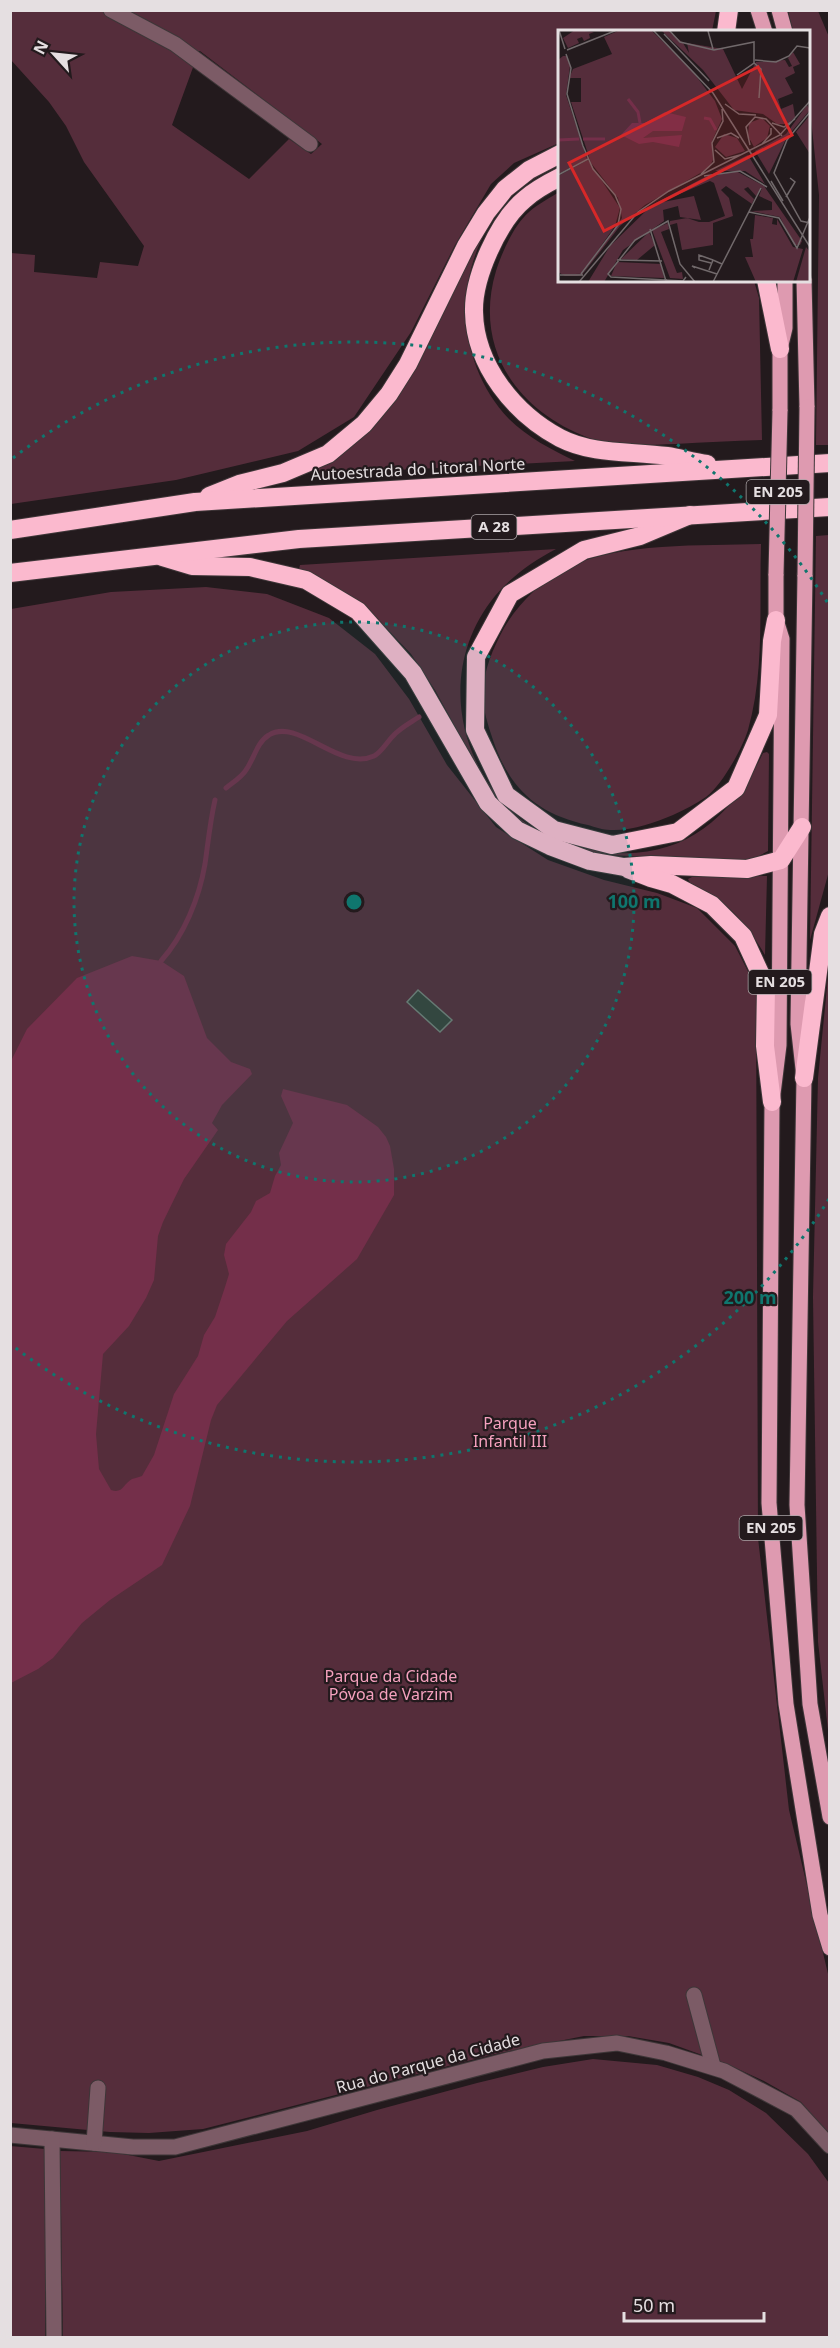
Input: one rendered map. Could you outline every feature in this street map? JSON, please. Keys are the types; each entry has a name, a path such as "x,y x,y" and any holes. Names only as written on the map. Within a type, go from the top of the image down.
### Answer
{"highway":[{"path":"726,30 729,10"},
{"path":"195,502 239,484 283,473 328,453 364,424 389,394 408,364 466,246 486,213 504,189 528,170 558,155"},
{"path":"558,178 524,199 504,222 491,245 480,276 474,312 479,341 488,365 503,391 531,421 562,439 596,450 666,456 729,469"},
{"path":"766,282 780,350"},
{"name":"Autoestrada do Litoral Norte","path":"10,530 195,502 830,463"},
{"name":"A 28","path":"10,573 299,539 830,507"},
{"path":"690,515 640,536 584,550 510,594 476,657 475,730 506,795 554,830 612,845 678,832 736,788 768,715 771,641 776,620"},
{"path":"154,555 192,566 250,567 306,580 358,611 413,673 488,803 518,830 550,846 590,861 624,867 672,884 712,905 743,936 766,986 765,1046 772,1102"},
{"path":"624,867 651,865 747,869 781,860 802,827"},
{"path":"804,1078 823,934 830,916"}],"main road":[{"path":"758,10 764,30"},
{"path":"779,10 784,30"},
{"name":"EN 205","path":"785,282 785,328 780,350 776,574 776,620 782,639 781,860 779,1045 772,1102 769,1503 786,1704 820,1915 830,1948"},
{"name":"EN 205","path":"804,282 807,407 798,1024 804,1078 797,1505 810,1704 830,1817"}],"street":[{"path":"111,10 175,44 310,144"},
{"path":"694,1995 713,2066"},
{"name":"Rua do Parque da Cidade","path":"10,2135 133,2147 175,2147 543,2051 617,2043 713,2066 796,2109 830,2146"},
{"path":"94,2143 99,2088"},
{"path":"52,2139 54,2337"}],"green space":[{"path":"11,11 716,11 712,30 558,30 558,143 514,163 491,184 455,245 411,332 354,417 298,451 176,480 11,504 11,253 35,255 34,272 97,278 100,262 138,266 144,246 84,162 66,126 49,102 11,60","holes":["199,51 322,144 311,154 289,139 249,179 172,125"]},
{"path":"788,11 818,11 829,37 829,445 816,445 819,195 810,110 810,30 793,30"},
{"path":"558,162 558,166 533,180 510,198 491,223 477,250 469,279 466,308 469,338 477,367 490,394 509,419 549,448 575,461 318,474 318,468 356,443 383,415 439,322 496,210 527,181"},
{"path":"558,193 558,282 754,282 759,298 762,440 643,445 610,443 589,438 563,426 522,394 507,373 496,351 491,326 490,299 496,271 505,247 524,217"},
{"path":"829,535 829,871 810,940 816,536"},
{"path":"761,544 759,661 753,708 741,747 725,776 712,791 706,797 666,818 643,826 618,830 602,829 570,820 554,814 527,796 507,772 500,757 486,717 483,694 489,660 504,628 523,602 548,579 567,568 611,554 662,547"},
{"path":"556,549 523,570 495,596 477,623 466,651 461,681 462,711 468,740 480,768 496,794 525,823 560,841 588,849 618,853 645,852 671,846 694,835 714,820 733,801 749,779 763,753 767,752 769,754 768,851 750,861 606,855 573,849 518,821 489,789 435,690 411,654 372,613 299,569 300,565"},
{"name":"Parque da Cidade Póvoa de Varzim","path":"206,587 267,594 329,618 375,654 409,699 447,765 496,827 548,860 604,880 657,893 697,908 735,946 756,987 758,1538 789,1810 829,1978 829,2134 801,2102 764,2081 727,2064 669,2043 628,2036 584,2036 495,2054 203,2129 149,2133 110,2132 11,2123 11,609 111,592"},
{"path":"767,876 765,955 733,912 713,896 690,883 688,879 692,877"},
{"path":"829,967 829,1739 818,1642 813,1297 818,1078"},
{"path":"593,2059 657,2065 698,2077 729,2090 766,2113 808,2154 829,2183 829,2337 63,2337 60,2151 113,2152 159,2161 307,2131 477,2083 543,2067"},
{"path":"10,2146 45,2149 45,2337 11,2337"}],"shaded area":[{"path":"132,956 161,961 184,976 207,1038 231,1062 250,1069 252,1074 222,1105 212,1123 218,1130 184,1179 163,1222 158,1236 154,1280 146,1298 129,1326 103,1354 96,1434 99,1469 111,1490 121,1490 132,1479 142,1476 154,1455 174,1394 198,1356 204,1335 215,1317 229,1274 224,1255 226,1244 251,1212 256,1201 270,1193 281,1165 279,1153 293,1123 281,1096 283,1089 347,1105 378,1127 390,1146 394,1169 394,1195 357,1259 287,1321 217,1405 211,1420 190,1506 162,1565 110,1600 82,1623 53,1658 11,1683 11,1061 27,1029 77,978"}],"building":[{"path":"418,990 452,1020 440,1032 407,1002"}],"waterway":[{"path":"226,788 244,773 259,746 269,735 280,731 293,733 333,752 361,759 377,755 396,733 419,717"},
{"path":"161,961 177,940 195,903 205,864 215,800"}],"park label":[{"name":"Parque Infantil III","path":"510,1432"}]}
